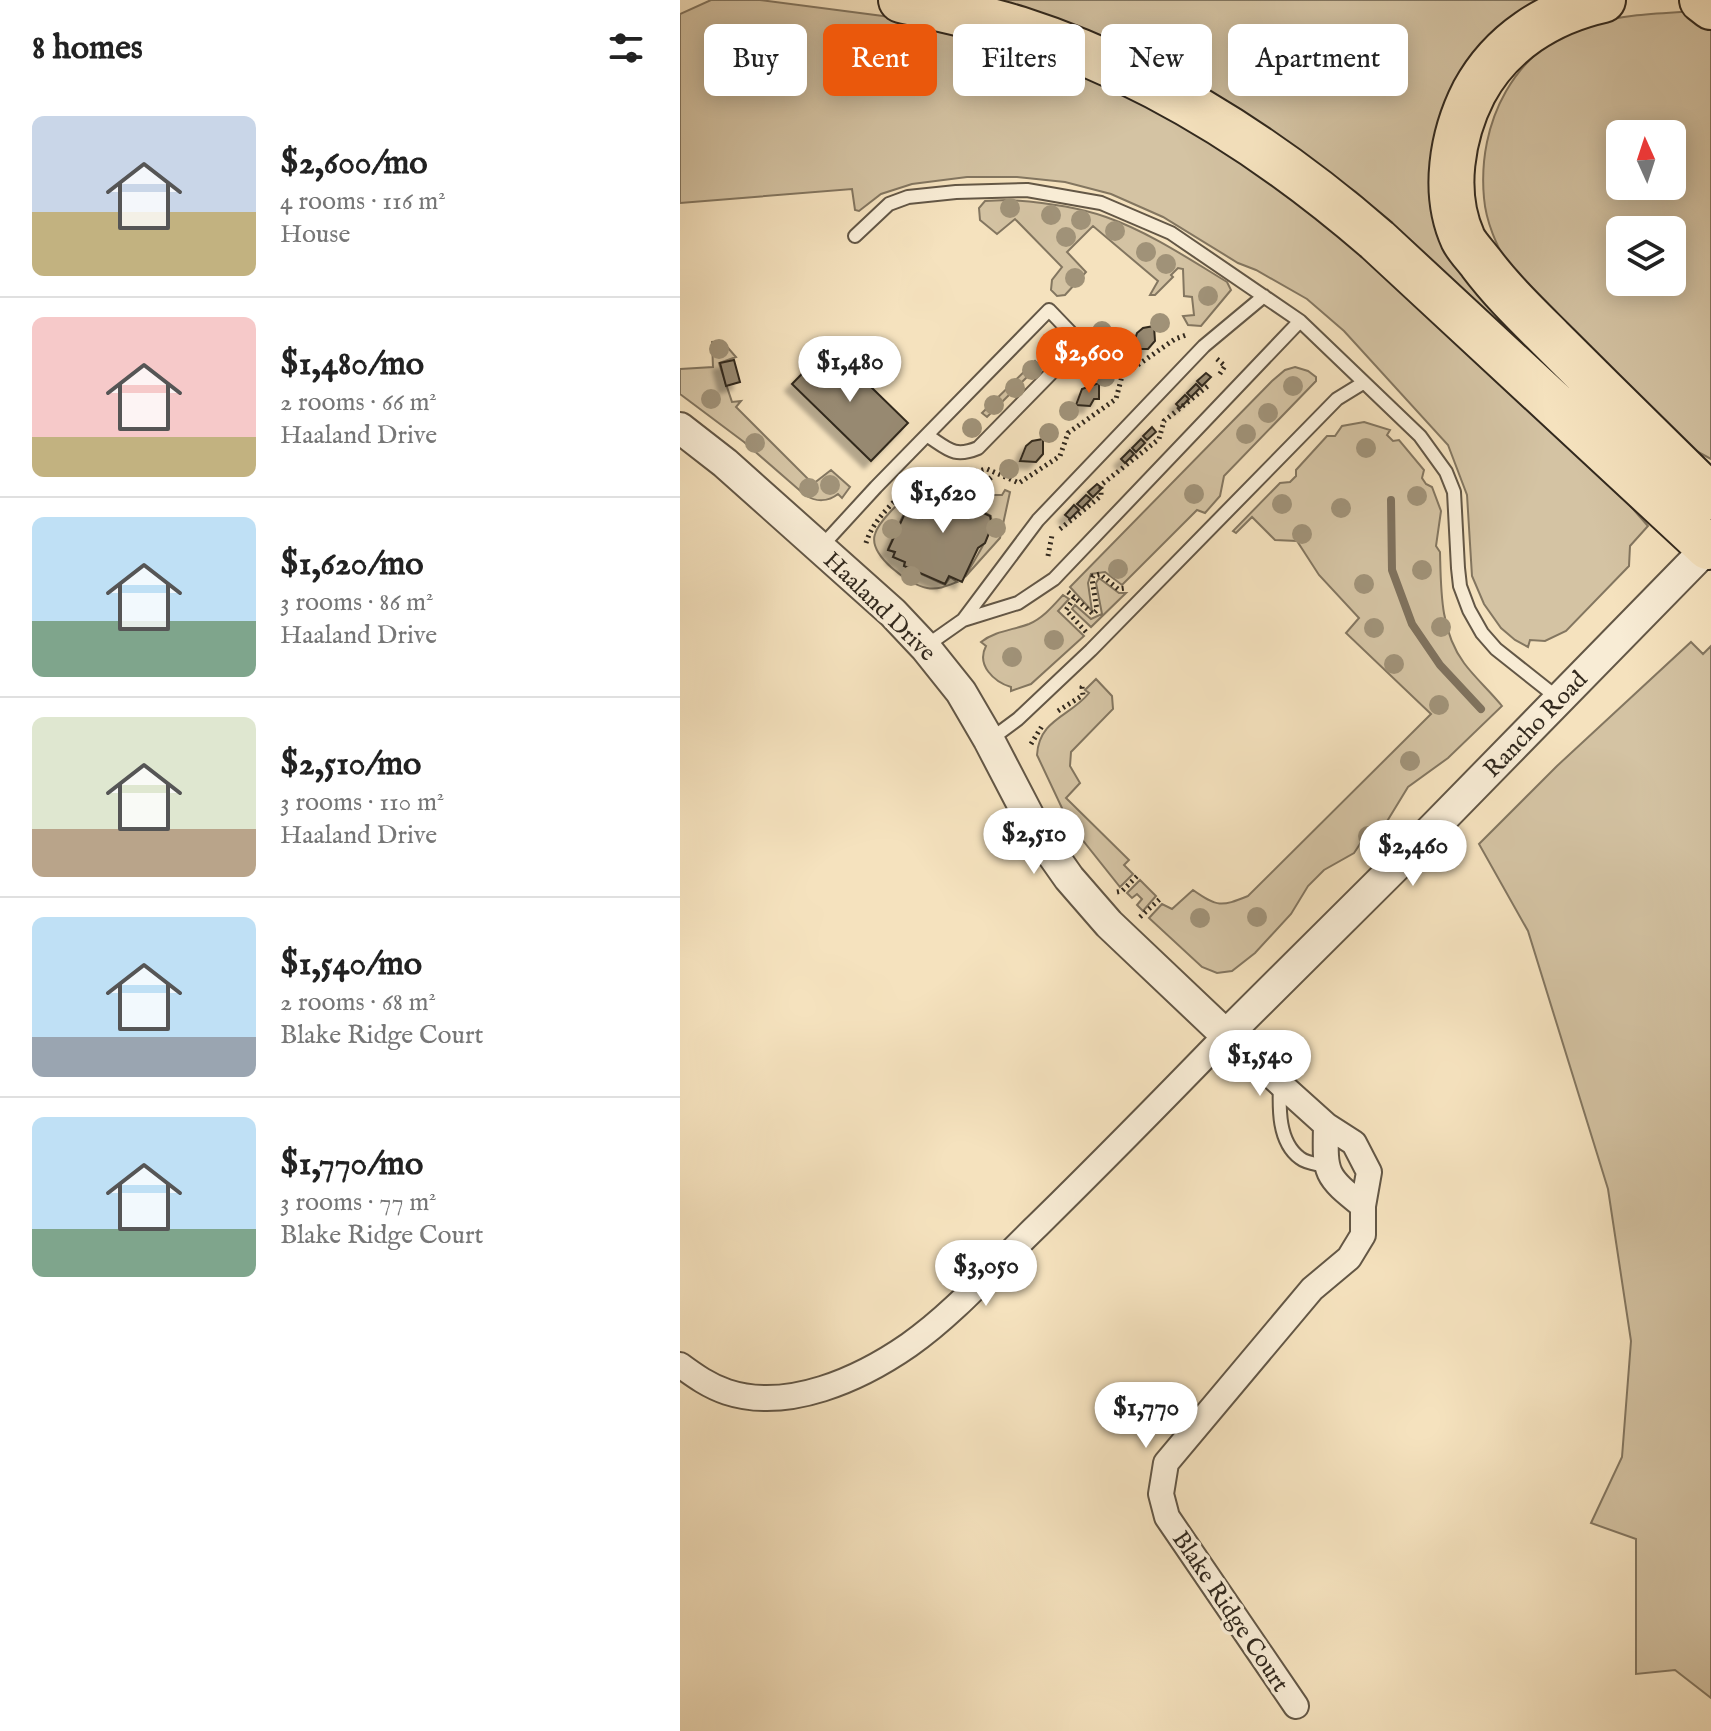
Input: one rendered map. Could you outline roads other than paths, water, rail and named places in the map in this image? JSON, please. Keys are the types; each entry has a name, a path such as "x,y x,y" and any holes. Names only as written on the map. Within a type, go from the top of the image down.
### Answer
{"highway":[{"path":"901,0 1019,29 1085,53 1154,84 1245,137 1323,193 1377,240 1708,547"},
{"path":"1603,0 1574,7 1540,23 1509,47 1485,72 1462,116 1454,153 1452,199 1463,240 1504,293 1711,497"},
{"path":"1702,0 1711,7"}],"street":[{"name":"Haaland Drive","path":"680,428 725,463 893,613 925,647 961,692 1038,834 1069,878 1119,934 1226,1035"},
{"name":"Rancho Road","path":"1226,1035 1708,547"},
{"name":"Blake Ridge Court","path":"1226,1035 1326,1125 1354,1143 1369,1172 1363,1206 1363,1235 1349,1258 1312,1289 1166,1463 1161,1494 1167,1517 1296,1706"},
{"path":"680,1365 702,1382 728,1393 758,1398 796,1395 870,1369 910,1344 952,1307 1120,1145 1226,1035"},
{"path":"1326,1125 1325,1166 1335,1184 1363,1206"}],"lane":[{"path":"855,236 889,204 908,197 1027,190 1101,203 1171,233 1300,321 1420,436 1446,472 1454,492 1460,586 1482,633 1518,669 1559,699"},
{"path":"925,647 963,620 1038,520 1204,346 1264,296"},
{"path":"820,548 1049,310 1073,335 1071,353 978,448 965,454 954,453 928,436"},
{"path":"963,620 1018,603 1054,579 1300,321"},
{"path":"989,740 1018,719 1091,650 1337,399 1363,383"},
{"path":"1280,1084 1280,1122 1291,1149 1301,1160 1325,1166"}],"waterway":[{"path":"1391,500 1392,570 1412,624 1440,665 1481,709"}]}
